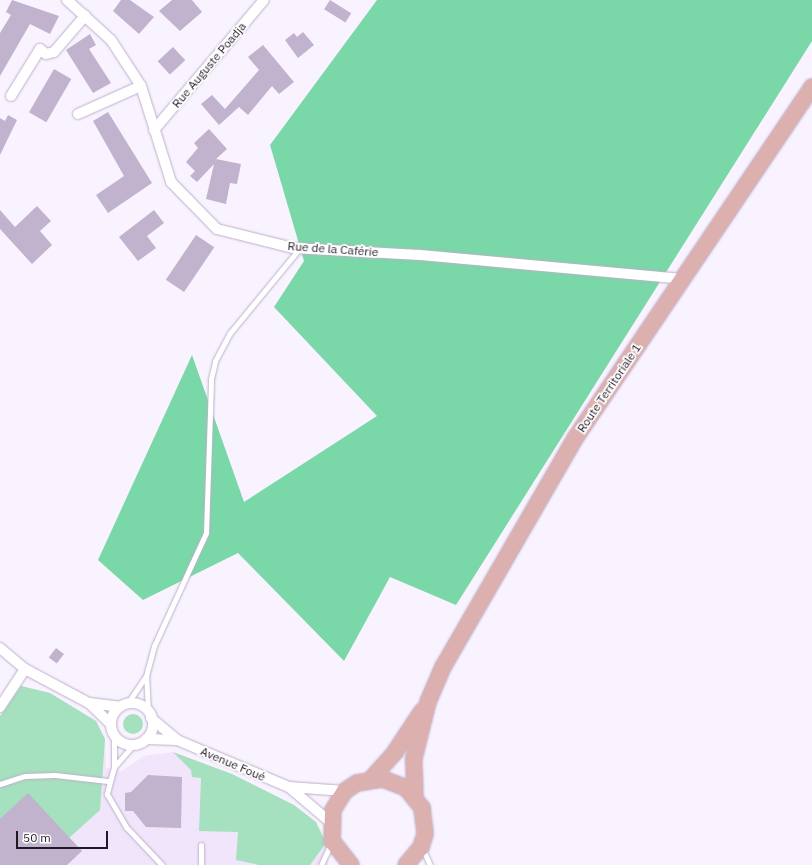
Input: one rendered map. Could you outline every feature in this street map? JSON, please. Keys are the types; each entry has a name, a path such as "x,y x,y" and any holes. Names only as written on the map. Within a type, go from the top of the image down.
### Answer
{"main road":[{"name":"Route Territoriale 1","path":"415,796 414,758 428,702 443,667 576,437 812,87"},
{"name":"Route Territoriale 1","path":"371,779 395,752 428,702"},
{"path":"346,863 332,841 330,822 345,791 371,779 395,782 415,796 425,820 421,846 406,865"}],"street":[{"name":"Rue Auguste Poadja","path":"154,130 264,0"},
{"name":"Rue de la Caférie","path":"69,1 111,40 141,86 171,182 217,229 300,248 420,255 683,279"},
{"path":"11,96 40,50 46,54 54,52 84,16"},
{"path":"78,114 141,86"},
{"path":"0,648 25,669 89,703 111,724 114,735 122,743 133,745 146,739 152,729 149,714 138,705 123,706 89,703"},
{"path":"0,707 25,669"},
{"path":"111,724 123,706"},
{"name":"Avenue Foué","path":"149,714 178,740 289,787 330,822"},
{"name":"Avenue Foué","path":"146,739 178,740"},
{"name":"Avenue Foué","path":"289,787 345,791"}],"lane":[{"path":"149,714 146,676 154,646 206,533 211,379 215,361 230,333 300,248"},
{"path":"123,706 146,676"},
{"path":"114,735 114,767"},
{"path":"133,745 114,767 108,781 107,794 127,828 162,865"},
{"path":"0,784 25,776 55,774 108,781"},
{"path":"322,865 332,841"},
{"path":"201,845 201,865"},
{"path":"421,846 430,865"}],"shaded area":[{"path":"21,686 50,693 96,721 105,739 106,768 122,771 144,756 173,752 232,774 294,805 316,822 326,843 328,865 0,865 0,716"}],"green space":[{"path":"377,0 812,0 812,41 456,605 390,577 344,661 238,553 143,600 98,560 192,355 244,502 377,416 274,307 304,261 270,145"},
{"path":"21,686 50,693 96,721 105,739 100,810 69,838 0,819 0,716"},
{"path":"133,714 140,717 143,724 140,731 133,734 126,731 123,724 126,717"},
{"path":"173,752 232,774 294,805 316,822 326,843 310,865 259,865 236,860 238,832 199,831 201,778 192,777 191,770"}],"building":[{"path":"12,0 59,16 50,34 30,24 0,76 0,33 11,15 6,12"},
{"path":"121,0 130,0 154,17 139,34 113,11"},
{"path":"172,0 192,0 202,12 180,31 159,11"},
{"path":"330,0 351,13 345,23 324,9"},
{"path":"303,32 314,45 298,58 285,40 294,33 297,37"},
{"path":"90,34 96,45 89,49 111,83 93,93 66,50"},
{"path":"263,45 294,82 279,94 272,86 248,115 239,107 219,125 201,104 212,95 225,109 259,70 248,57"},
{"path":"173,47 185,60 170,74 158,61"},
{"path":"54,69 71,79 46,122 29,112"},
{"path":"108,112 152,183 108,213 96,195 124,176 93,121"},
{"path":"8,115 17,120 0,155 0,118 5,121"},
{"path":"209,129 227,149 216,159 241,164 237,184 230,183 226,204 206,199 214,164 197,182 190,176 195,171 186,162 198,148 194,143"},
{"path":"37,206 51,221 40,231 52,245 32,264 0,229 0,210 15,227"},
{"path":"154,210 164,223 147,236 156,248 138,261 119,237"},
{"path":"196,235 214,247 184,292 166,280"},
{"path":"56,648 64,654 57,664 49,658"},
{"path":"148,775 182,777 181,828 146,827 133,811 125,811 125,793 131,792"},
{"path":"28,793 82,851 67,865 0,865 0,819"}]}
